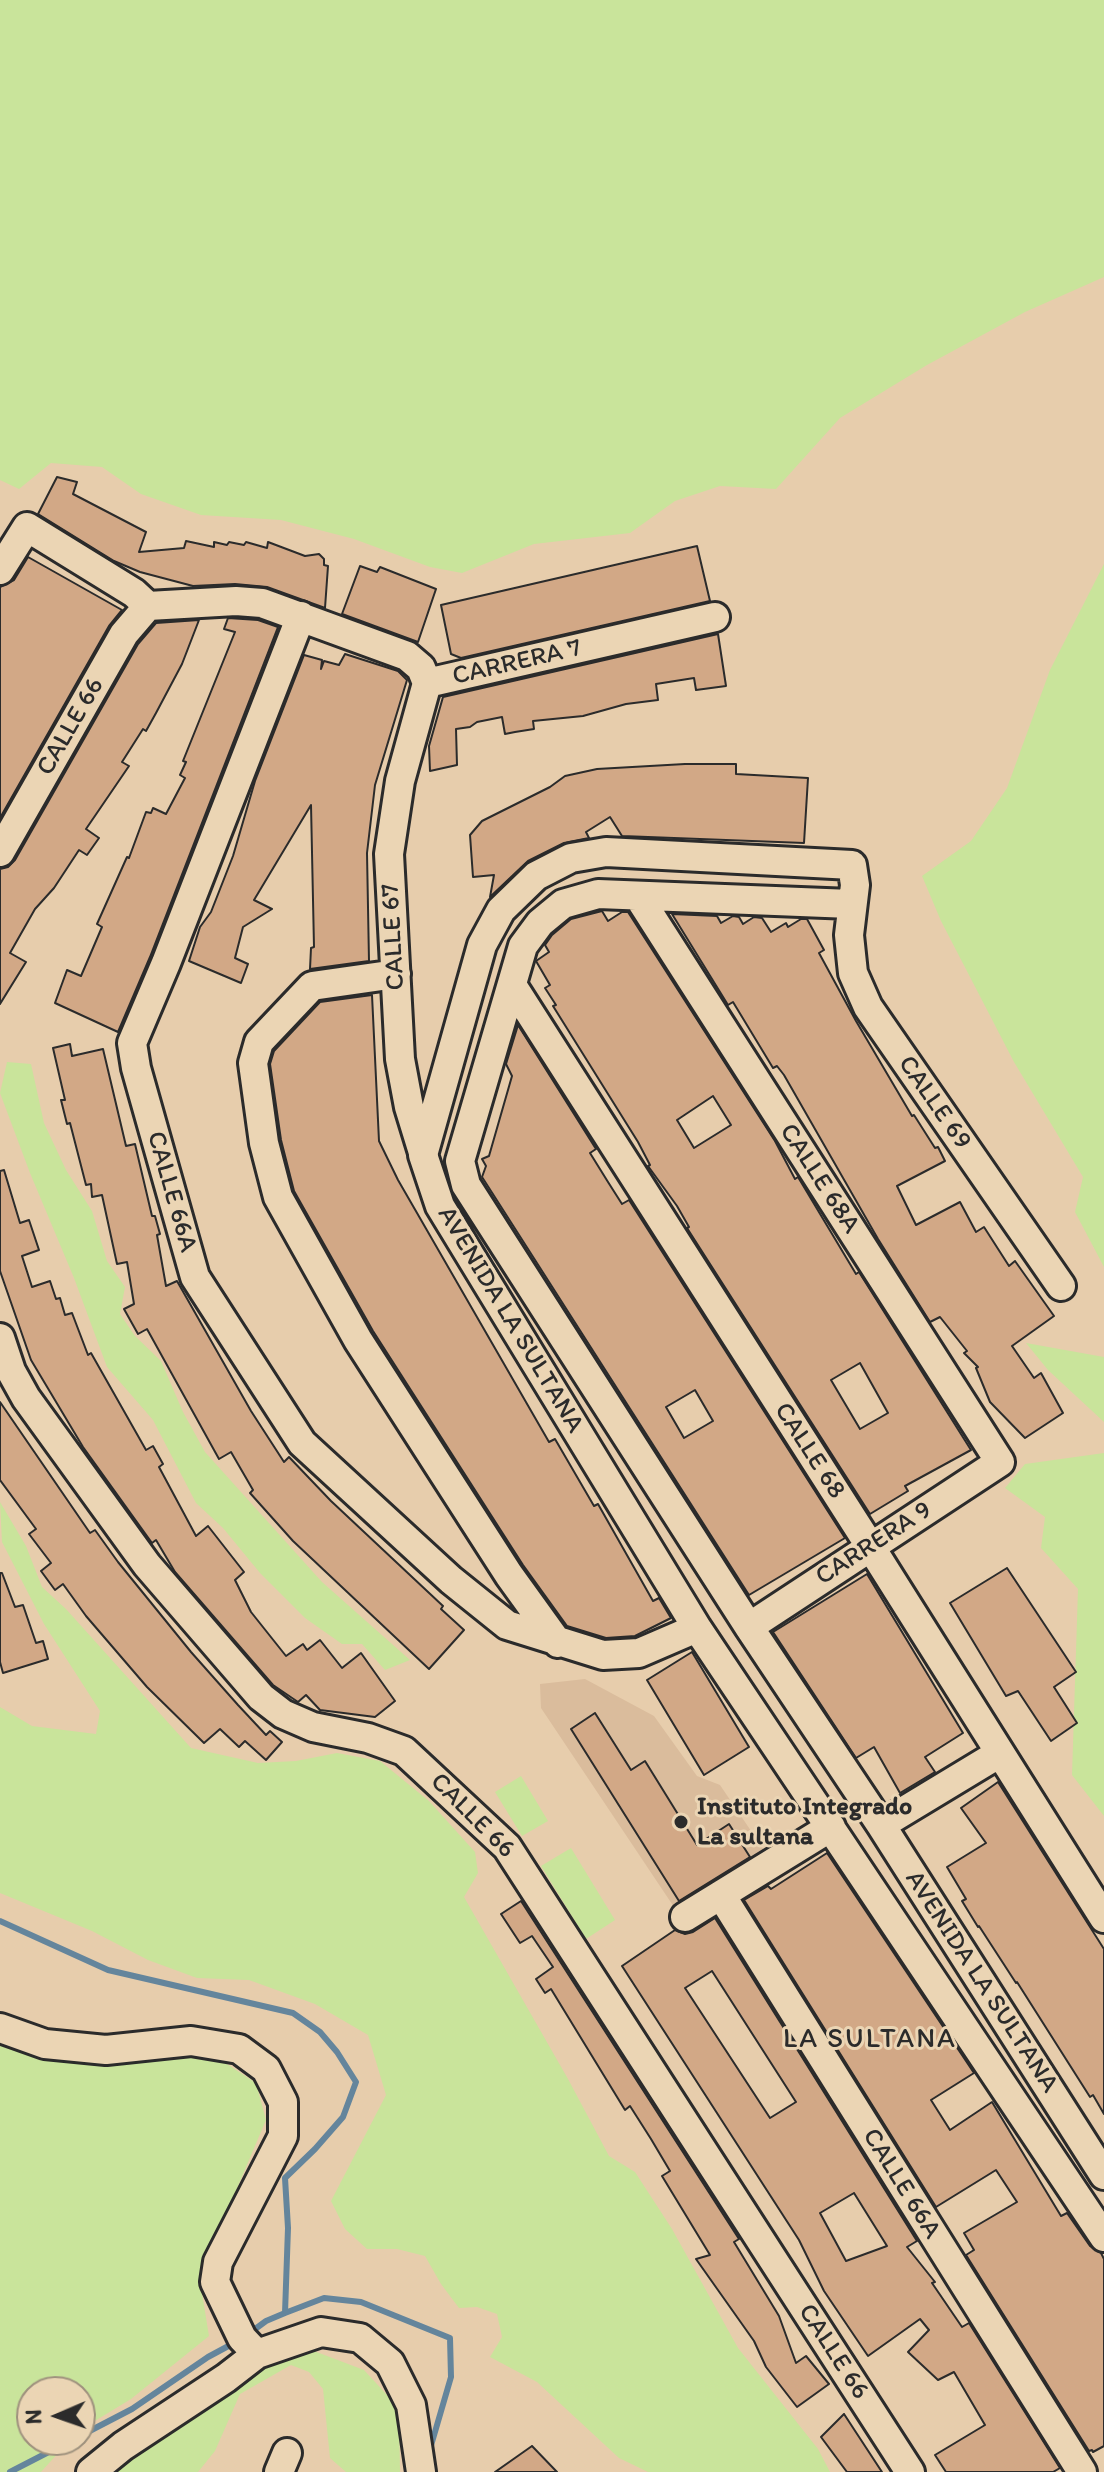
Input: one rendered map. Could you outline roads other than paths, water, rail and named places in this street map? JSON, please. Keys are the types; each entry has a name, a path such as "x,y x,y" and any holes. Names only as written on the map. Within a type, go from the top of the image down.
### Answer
{"street":[{"path":"0,570 27,527 134,593 148,606"},
{"name":"CARRERA 7","path":"148,606 236,601 262,603 407,656 421,668 427,683 715,617"},
{"name":"CALLE 66","path":"0,852 124,634 148,606"},
{"name":"CALLE 66A","path":"301,616 132,1043 136,1068 195,1277 302,1443 451,1580 507,1625 603,1655 639,1653 697,1628"},
{"name":"CALLE 67","path":"423,1155 409,1107 400,1059 389,854 400,781 427,683"},
{"path":"606,852 852,865 855,885 851,904 638,896 598,894 563,904 540,923 523,946 460,1161 423,1155 482,945 501,910 536,876 571,858 606,852"},
{"name":"CALLE 68A","path":"638,896 1000,1462"},
{"name":"CALLE 69","path":"851,904 849,935 853,973 868,1007 1061,1286"},
{"path":"396,974 312,986 259,1042 253,1063 264,1143 278,1197 358,1340 509,1575 558,1643"},
{"name":"CALLE 68","path":"512,985 1104,1918"},
{"name":"AVENIDA LA SULTANA","path":"423,1155 440,1206 697,1628 1104,2237"},
{"name":"AVENIDA LA SULTANA","path":"460,1161 466,1185 1104,2175"},
{"name":"CALLE 66","path":"0,1338 11,1371 26,1398 137,1552 261,1697 283,1714 313,1727 368,1738 404,1751 507,1847 910,2472"},
{"name":"CARRERA 9","path":"749,1627 1000,1462"},
{"path":"881,1825 1000,1753"},
{"path":"685,1917 831,1827"},
{"name":"CALLE 66A","path":"721,1895 1082,2472"},
{"path":"0,2028 45,2044 106,2050 191,2041 239,2049 266,2069 283,2102 283,2136 218,2262 215,2282 249,2344"},
{"path":"91,2472 123,2446 226,2378 249,2344 321,2332 360,2338 390,2363 411,2405 421,2472"},
{"path":"1096,2472 1104,2468"}],"waterway":[{"path":"0,1921 108,1970 293,2013 320,2032 337,2052 356,2082 343,2117 285,2178 288,2228 285,2313 324,2298 361,2302 450,2338 451,2377 430,2449"},
{"path":"247,2335 266,2321 285,2313"},
{"path":"96,2428 132,2409 234,2343"},
{"path":"10,2472 41,2456"}],"place":[{"name":"Instituto Integrado La sultana","path":"681,1822"}],"district":[{"name":"LA SULTANA","path":"870,2040"}]}
